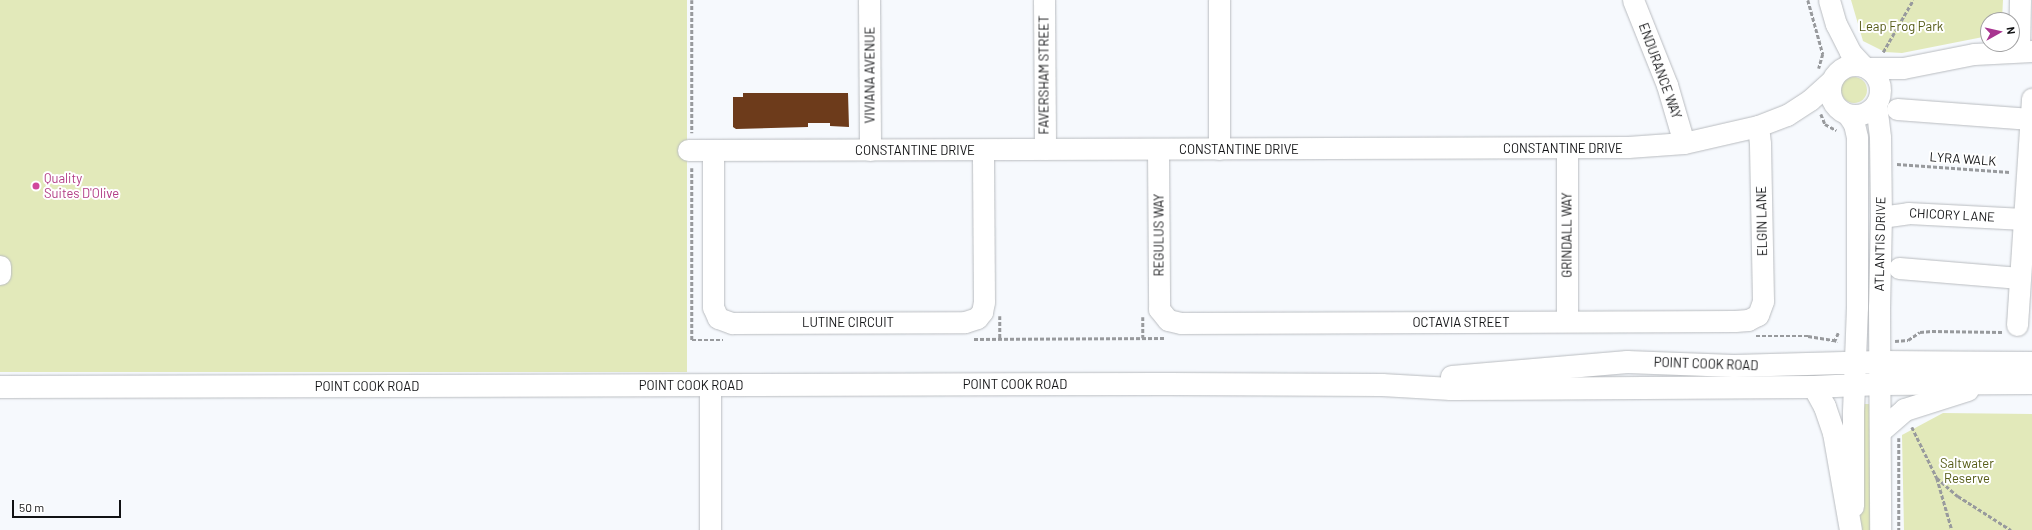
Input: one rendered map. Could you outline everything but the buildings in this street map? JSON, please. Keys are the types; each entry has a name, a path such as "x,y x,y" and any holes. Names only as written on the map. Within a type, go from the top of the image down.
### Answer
{"main road":[{"name":"POINT COOK ROAD","path":"1382,385 1492,373 1620,362 1734,366 1855,374 1880,384 2032,383"},
{"name":"POINT COOK ROAD","path":"0,387 1382,385 1451,389 1814,388 1855,374 1880,362 2032,363"},
{"path":"1890,433 1890,420 1905,410 1956,396 1982,383"},
{"path":"1814,388 1825,407 1834,433 1852,530"}],"street":[{"name":"VIVIANA AVENUE","path":"869,0 870,150"},
{"name":"FAVERSHAM STREET","path":"1044,0 1045,149"},
{"path":"1219,0 1219,149"},
{"name":"ENDURANCE WAY","path":"1633,0 1666,85 1684,143"},
{"path":"1829,0 1836,24 1850,52 1873,73 1880,86 1877,102"},
{"path":"1827,77 1847,66 1892,69 1918,66 1974,54 2025,51 2020,0"},
{"path":"1836,24 1827,77 1832,102 1844,114 1864,114 1877,102 1891,84 1918,66"},
{"name":"CONSTANTINE DRIVE","path":"688,150 1628,147 1684,143 1758,126 1787,115 1810,100 1827,77"},
{"path":"2017,325 2032,98"},
{"name":"ATLANTIS DRIVE","path":"1877,102 1880,136 1881,217 1879,306 1880,384 1890,433 1880,530"},
{"name":"CONSTANTINE DRIVE","path":"1787,115 1828,110 1844,114"},
{"path":"1897,110 2031,120"},
{"name":"ATLANTIS DRIVE","path":"1844,114 1854,124 1857,137 1852,530"},
{"name":"ELGIN LANE","path":"1758,126 1760,143 1763,301 1758,315"},
{"name":"GRINDALL WAY","path":"1567,148 1567,322"},
{"name":"REGULUS WAY","path":"1158,149 1159,308 1165,318"},
{"name":"LUTINE CIRCUIT","path":"713,150 714,311 718,318 726,322 755,323 965,322 977,318 982,312 984,302 983,150"},
{"name":"CHICORY LANE","path":"1881,217 1908,213 2024,219"},
{"path":"0,266 0,274"},
{"path":"1898,268 2020,278"},
{"name":"OCTAVIA STREET","path":"1165,318 1181,323 1567,322 1735,321 1748,320 1758,315"},
{"path":"710,385 710,530"}],"path":[{"path":"1808,0 1823,54 1827,77"},
{"path":"1882,52 1914,0"},
{"name":"LYRA WALK","path":"1897,164 2027,173"},
{"path":"1910,423 1937,478 1952,530"},
{"path":"1890,433 1900,530"},
{"path":"1937,478 1958,496 2011,530"}],"green space":[{"path":"0,0 687,0 687,372 0,372"},
{"name":"Leap Frog Park","path":"1851,0 2003,0 2002,12 1980,12 1980,38 1902,53 1885,52 1863,41"},
{"path":"1854,77 1863,81 1867,90 1863,99 1854,103 1845,99 1841,90 1845,81"},
{"path":"1863,404 1872,404 1873,530 1860,530 1860,420"},
{"name":"Saltwater Reserve","path":"1943,413 2032,414 2032,530 1904,530 1902,435"}],"place":[{"name":"Quality Suites D'Olive","path":"36,186"}]}
